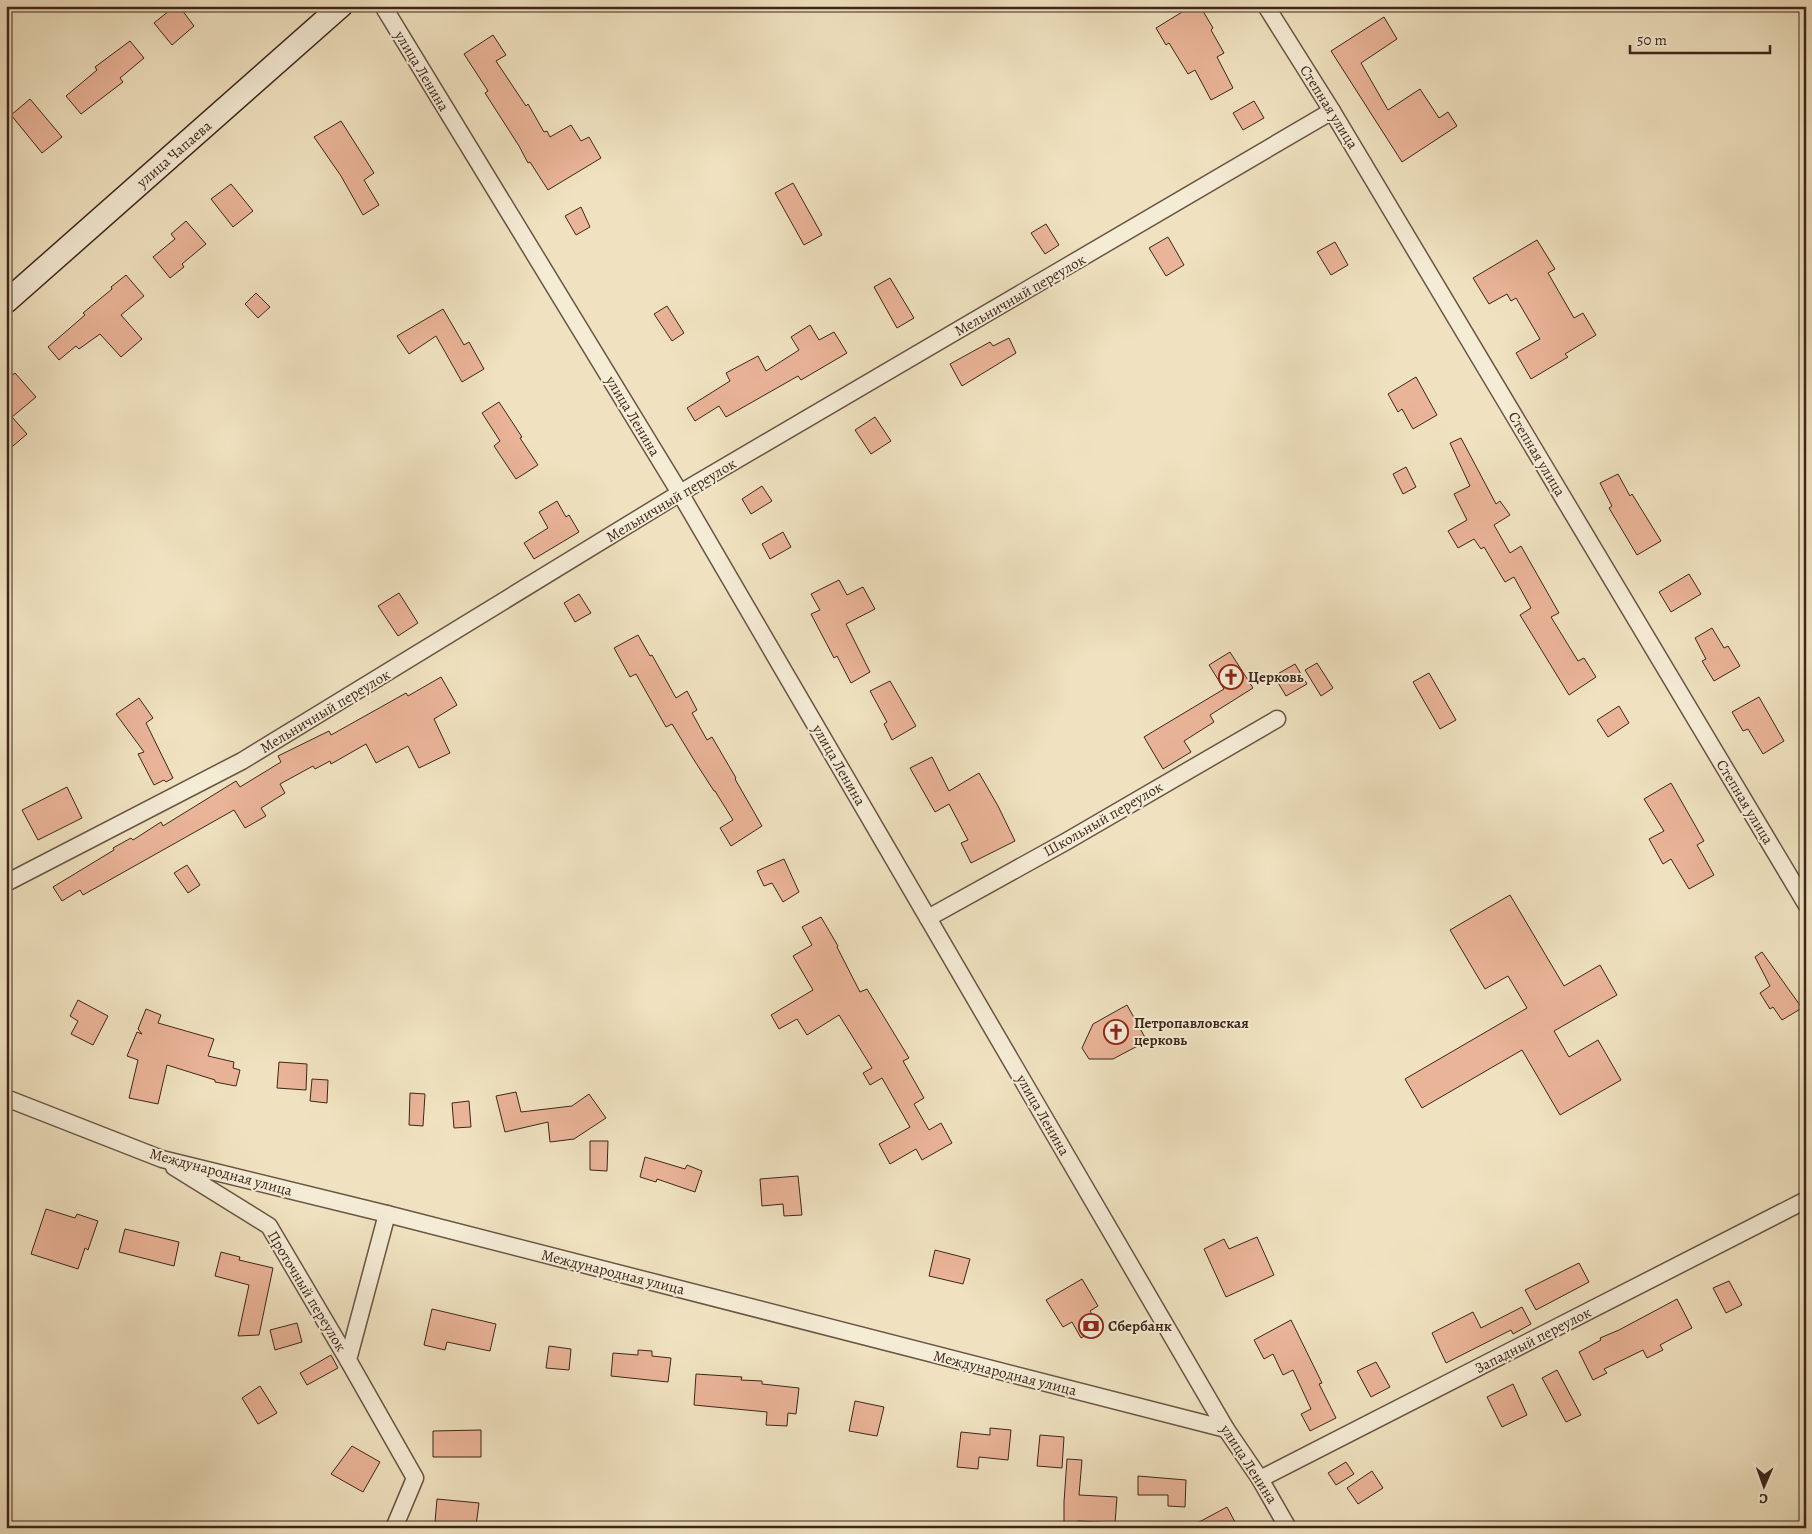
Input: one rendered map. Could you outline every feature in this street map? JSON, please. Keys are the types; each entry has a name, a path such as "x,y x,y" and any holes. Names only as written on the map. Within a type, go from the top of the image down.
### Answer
{"main road":[{"name":"улица Чапаева","path":"6,302 341,6"}],"street":[{"name":"улица Ленина","path":"383,6 680,493 1226,1429 1260,1479 1288,1528"},
{"name":"Степная улица","path":"1266,6 1332,112 1806,904"},
{"name":"Мельничный переулок","path":"6,883 242,761 680,493 1332,112"},
{"name":"Школьный переулок","path":"928,918 1067,841 1278,719"},
{"name":"Международная улица","path":"6,1098 162,1159 387,1214 1226,1429"},
{"name":"Проточный переулок","path":"162,1159 269,1226 415,1478 394,1528"},
{"name":"Западный переулок","path":"1260,1479 1806,1200"},
{"name":"Проточный переулок","path":"348,1360 387,1214"}],"building":[{"path":"175,6 179,6 194,26 172,45 154,23"},
{"path":"1192,6 1200,6 1213,28 1211,30 1224,53 1217,57 1233,88 1211,100 1195,70 1188,74 1169,43 1166,45 1156,28"},
{"path":"1384,17 1397,39 1361,63 1388,110 1420,89 1439,118 1448,112 1457,126 1402,162 1331,51"},
{"path":"493,35 506,55 496,61 526,106 528,104 544,132 547,131 550,137 571,125 581,141 589,137 601,158 548,190 530,162 528,163 485,93 488,91 464,54"},
{"path":"130,41 144,58 120,78 123,82 81,114 66,96 97,70 95,67"},
{"path":"30,99 62,137 42,153 11,115"},
{"path":"1254,101 1264,118 1243,130 1233,113"},
{"path":"341,121 374,173 364,180 379,205 363,215 341,176 314,137"},
{"path":"793,183 822,235 804,245 775,193"},
{"path":"231,184 253,211 233,227 211,199"},
{"path":"581,207 590,227 576,235 565,216"},
{"path":"186,221 206,244 182,264 184,267 170,278 153,257 175,239 171,234"},
{"path":"1046,224 1059,245 1045,254 1031,233"},
{"path":"1168,237 1184,265 1166,276 1149,248"},
{"path":"1537,240 1555,269 1548,273 1574,318 1583,313 1596,335 1565,354 1568,357 1531,379 1516,353 1540,339 1516,298 1511,301 1507,294 1489,304 1473,278"},
{"path":"1335,242 1348,265 1331,275 1317,252"},
{"path":"126,275 144,296 121,315 142,339 121,357 100,334 79,349 76,346 59,360 48,347 85,315 83,313"},
{"path":"890,278 914,318 897,328 874,287"},
{"path":"256,293 270,307 258,318 245,304"},
{"path":"667,306 684,333 672,341 654,314"},
{"path":"443,309 464,345 469,342 484,369 462,382 436,336 409,354 397,336"},
{"path":"810,325 819,340 834,332 847,353 801,380 798,376 726,417 719,406 695,421 687,408 730,381 726,373 758,356 766,371 799,350 791,337"},
{"path":"1009,338 1016,353 962,386 950,364 990,342 993,346"},
{"path":"15,373 36,397 12,417 27,434 6,452 6,380"},
{"path":"1416,377 1437,415 1413,429 1402,409 1398,412 1388,394"},
{"path":"499,402 538,465 516,479 494,446 500,441 482,413"},
{"path":"875,417 891,441 871,454 855,430"},
{"path":"1461,438 1496,504 1500,501 1510,515 1494,525 1510,553 1521,546 1559,613 1551,617 1578,661 1584,658 1596,677 1569,695 1520,615 1531,608 1514,577 1505,582 1484,547 1481,549 1474,539 1458,548 1448,531 1467,520 1454,494 1470,486 1450,443"},
{"path":"1406,467 1416,487 1403,494 1393,474"},
{"path":"1618,474 1630,496 1632,494 1661,541 1637,555 1609,508 1612,506 1600,483"},
{"path":"762,486 772,501 751,514 742,499"},
{"path":"557,501 566,517 569,515 579,532 534,559 524,543 548,528 539,512"},
{"path":"783,532 791,547 770,559 762,544"},
{"path":"1689,574 1701,594 1671,612 1659,592"},
{"path":"839,580 847,595 863,587 875,609 846,624 870,672 851,683 837,656 834,658 811,614 820,610 811,594"},
{"path":"399,593 418,623 398,636 378,606"},
{"path":"579,594 591,613 575,622 564,603"},
{"path":"1712,628 1724,648 1728,646 1740,666 1714,681 1702,661 1706,659 1695,638"},
{"path":"638,635 650,656 652,655 676,698 687,691 697,710 692,713 707,740 712,737 762,826 731,846 720,828 733,820 672,724 666,727 636,674 630,677 614,648"},
{"path":"1230,652 1253,688 1210,715 1214,722 1184,741 1191,752 1163,769 1144,737 1224,689 1209,665"},
{"path":"1317,663 1333,688 1321,696 1305,670"},
{"path":"1295,664 1307,684 1286,696 1274,676"},
{"path":"1429,673 1456,720 1440,729 1413,682"},
{"path":"441,677 457,705 434,719 450,753 419,768 408,746 376,763 366,744 331,764 330,761 315,769 313,766 280,784 285,793 261,808 266,816 245,828 234,810 83,895 80,890 62,901 53,887 114,850 113,848 131,838 133,840 161,822 163,826 236,781 240,787 281,762 278,756 329,731 331,735 406,693 408,696"},
{"path":"890,681 916,726 892,740 884,724 887,722 870,691"},
{"path":"1759,697 1784,741 1763,754 1748,729 1743,731 1732,712"},
{"path":"139,698 153,718 146,723 173,778 154,785 138,754 144,752 116,714"},
{"path":"1619,706 1629,723 1608,737 1597,720"},
{"path":"932,757 949,791 979,773 1015,841 971,863 961,843 968,840 949,804 935,812 910,768"},
{"path":"1671,783 1704,841 1697,845 1714,875 1689,889 1671,859 1663,864 1649,839 1664,831 1644,799"},
{"path":"67,787 82,818 38,840 22,810"},
{"path":"784,859 799,892 783,902 772,883 764,886 757,871"},
{"path":"187,865 200,885 188,893 174,873"},
{"path":"1510,895 1564,986 1600,965 1617,995 1554,1031 1569,1057 1598,1040 1621,1080 1560,1115 1522,1050 1422,1108 1405,1079 1527,1008 1508,976 1485,989 1450,930"},
{"path":"821,917 838,946 860,992 867,989 909,1058 903,1061 924,1098 914,1104 929,1130 941,1123 952,1143 922,1160 916,1149 890,1164 879,1144 910,1127 882,1078 870,1085 863,1073 872,1068 839,1015 807,1035 797,1019 779,1029 771,1015 813,990 793,956 812,945 802,927"},
{"path":"1762,952 1802,1008 1782,1020 1773,1007 1770,1009 1760,993 1770,986 1755,957"},
{"path":"78,1000 108,1016 93,1045 71,1034 78,1021 70,1016"},
{"name":"Петропавловская церковь","path":"1127,1005 1147,1041 1113,1059 1089,1059 1082,1048 1093,1024"},
{"path":"146,1009 161,1015 158,1023 214,1039 208,1056 234,1062 233,1068 240,1070 236,1086 215,1082 215,1080 167,1065 158,1104 129,1098 138,1060 127,1056 137,1032 142,1034 138,1029"},
{"path":"279,1062 307,1064 306,1090 277,1088"},
{"path":"312,1079 328,1080 327,1103 310,1101"},
{"path":"516,1092 521,1112 572,1106 589,1094 606,1118 574,1139 550,1142 548,1122 505,1132 496,1096"},
{"path":"410,1093 425,1094 423,1126 409,1125"},
{"path":"469,1101 471,1127 454,1128 452,1103"},
{"path":"590,1141 608,1141 607,1171 590,1170"},
{"path":"645,1157 685,1169 687,1165 702,1171 695,1192 657,1179 656,1182 640,1177"},
{"path":"798,1176 802,1215 784,1216 783,1204 762,1206 760,1179"},
{"path":"46,1209 75,1218 77,1214 98,1221 88,1250 85,1248 78,1269 31,1254"},
{"path":"125,1229 179,1242 174,1266 119,1252"},
{"path":"1257,1237 1274,1275 1226,1297 1204,1249 1224,1239 1229,1249"},
{"path":"935,1250 970,1259 963,1284 929,1276"},
{"path":"221,1252 240,1257 239,1260 273,1268 259,1335 238,1336 249,1285 215,1276"},
{"path":"1579,1263 1589,1282 1536,1310 1525,1290"},
{"path":"1082,1279 1098,1306 1090,1311 1100,1327 1081,1338 1072,1322 1063,1327 1046,1300"},
{"path":"1729,1281 1742,1305 1726,1313 1713,1288"},
{"path":"1677,1299 1692,1328 1660,1345 1663,1350 1647,1358 1643,1350 1604,1369 1607,1373 1593,1380 1579,1352 1601,1340 1600,1338"},
{"path":"1522,1307 1531,1324 1513,1334 1511,1330 1446,1363 1432,1333 1473,1312 1481,1328"},
{"path":"432,1309 496,1324 490,1351 447,1342 445,1350 424,1345"},
{"path":"1291,1320 1322,1383 1319,1384 1336,1418 1310,1431 1301,1414 1311,1409 1293,1370 1283,1375 1273,1354 1264,1359 1254,1340"},
{"path":"297,1323 302,1342 275,1350 270,1330"},
{"path":"549,1346 571,1349 569,1370 546,1368"},
{"path":"638,1350 652,1351 652,1356 671,1358 668,1382 611,1376 613,1353 638,1355"},
{"path":"331,1355 338,1368 307,1385 300,1373"},
{"path":"1376,1362 1390,1387 1371,1397 1357,1371"},
{"path":"1557,1370 1581,1415 1566,1422 1542,1378"},
{"path":"696,1374 742,1377 741,1380 762,1381 762,1384 799,1388 796,1414 788,1413 787,1426 766,1425 767,1412 694,1405"},
{"path":"1513,1384 1527,1415 1502,1427 1487,1397"},
{"path":"260,1386 277,1413 258,1424 242,1398"},
{"path":"855,1401 884,1407 877,1436 849,1431"},
{"path":"990,1428 1011,1430 1008,1460 979,1457 978,1469 957,1467 961,1432 990,1435"},
{"path":"481,1430 481,1457 433,1457 433,1431"},
{"path":"1040,1435 1064,1437 1062,1468 1037,1466"},
{"path":"352,1446 380,1462 363,1492 331,1474"},
{"path":"1067,1459 1082,1460 1079,1495 1117,1497 1115,1523 1078,1521 1078,1528 1064,1528"},
{"path":"1346,1462 1354,1474 1336,1485 1328,1473"},
{"path":"1372,1471 1383,1488 1358,1504 1347,1488"},
{"path":"1138,1476 1186,1480 1185,1507 1168,1506 1168,1495 1138,1495"},
{"path":"437,1499 479,1503 476,1526 435,1522"},
{"path":"1227,1507 1235,1522 1224,1528 1188,1528"}],"place":[{"name":"Церковь","path":"1231,677"},
{"name":"Петропавловская церковь","path":"1116,1032"},
{"name":"Сбербанк","path":"1091,1326"}]}
